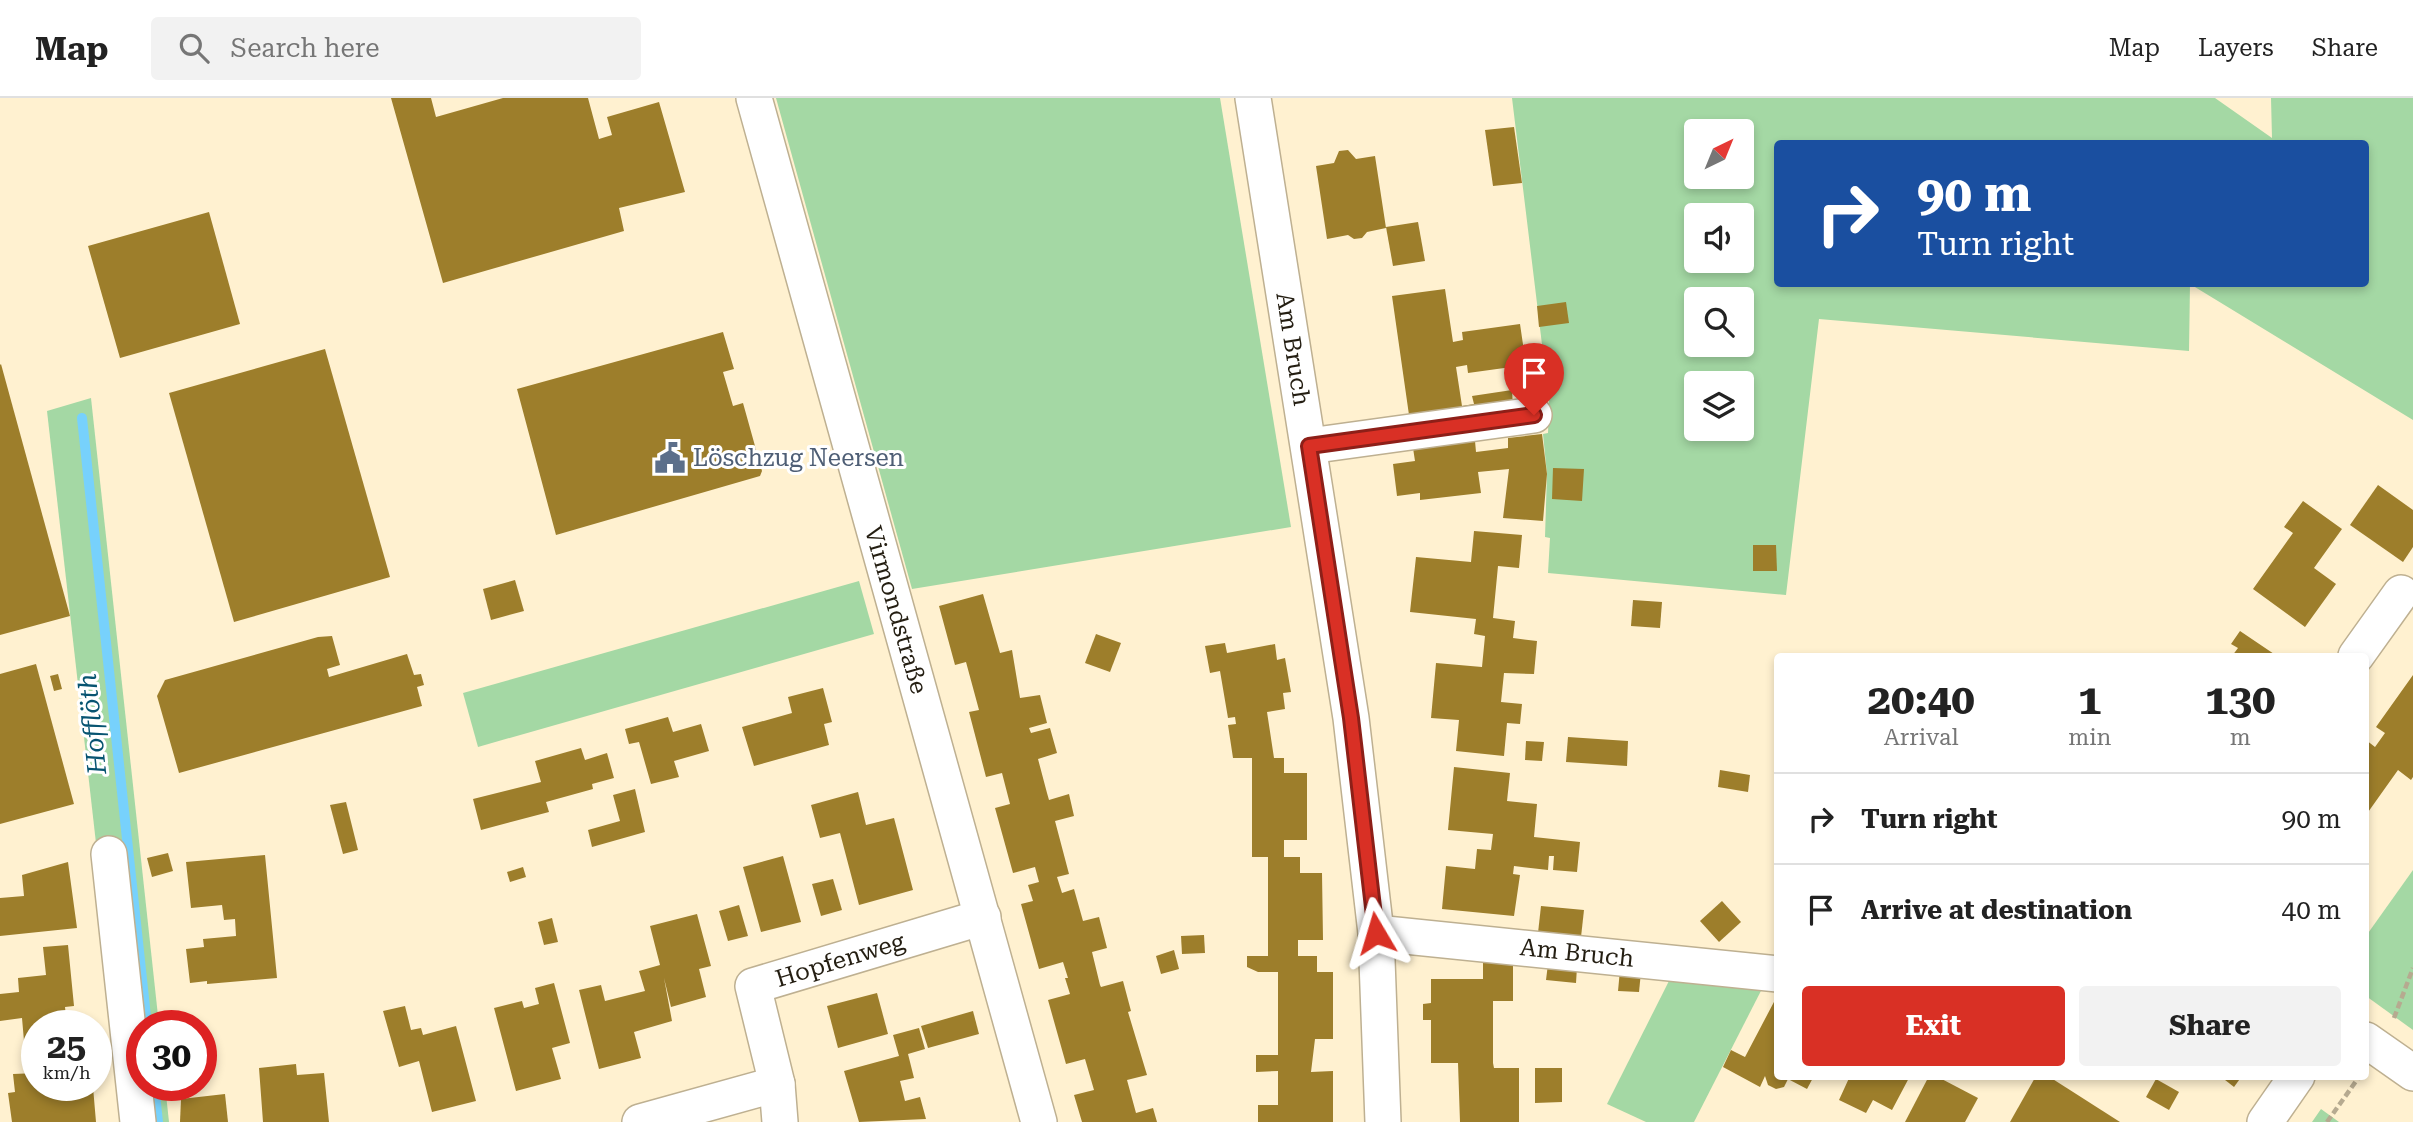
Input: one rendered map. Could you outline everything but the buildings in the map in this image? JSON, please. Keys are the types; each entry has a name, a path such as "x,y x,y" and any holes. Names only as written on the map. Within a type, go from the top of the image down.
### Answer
{"street":[{"name":"Virmondstraße","path":"754,98 1039,1122"},
{"name":"Am Bruch","path":"1252,98 1351,718 1376,933 1383,1122"},
{"path":"1309,446 1534,415"},
{"path":"2358,653 2401,593"},
{"path":"109,854 138,1122"},
{"name":"Hopfenweg","path":"780,1122 777,1084 753,986 983,917"},
{"name":"Am Bruch","path":"1376,933 1774,974"},
{"path":"2369,1055 2413,1073"},
{"path":"2265,1122 2294,1080"},
{"path":"640,1122 777,1084"}],"path":[{"path":"2369,1053 2401,1003 2413,968"},
{"path":"2327,1122 2353,1080"}],"green space":[{"path":"776,98 1220,98 1291,527 912,589"},
{"path":"1512,98 2215,98 2272,138 2271,98 2413,98 2413,420 2195,287 2369,287 2369,140 1774,140 1774,287 2190,287 2189,351 1819,319 1786,595 1548,573 1550,538 1545,537 1547,474 1543,434 1548,433 1549,402"},
{"path":"91,398 157,1010 138,1010 97,852 47,411"},
{"path":"859,581 874,634 478,747 463,693"},
{"path":"2413,870 2413,1030 2369,998 2369,932"},
{"path":"1673,973 1766,981 1694,1122 1646,1122 1607,1104"},
{"path":"149,1101 167,1101 169,1122 151,1122"},
{"path":"2321,1109 2339,1122 2312,1122"}],"waterway":[{"name":"Hofflöth","path":"82,418 145,1010"},
{"name":"Hofflöth","path":"156,1101 158,1122"}],"place":[{"name":"Löschzug Neersen","path":"670,458"}],"route":[{"path":"1376,933 1351,718 1309,446 1534,415"}]}
